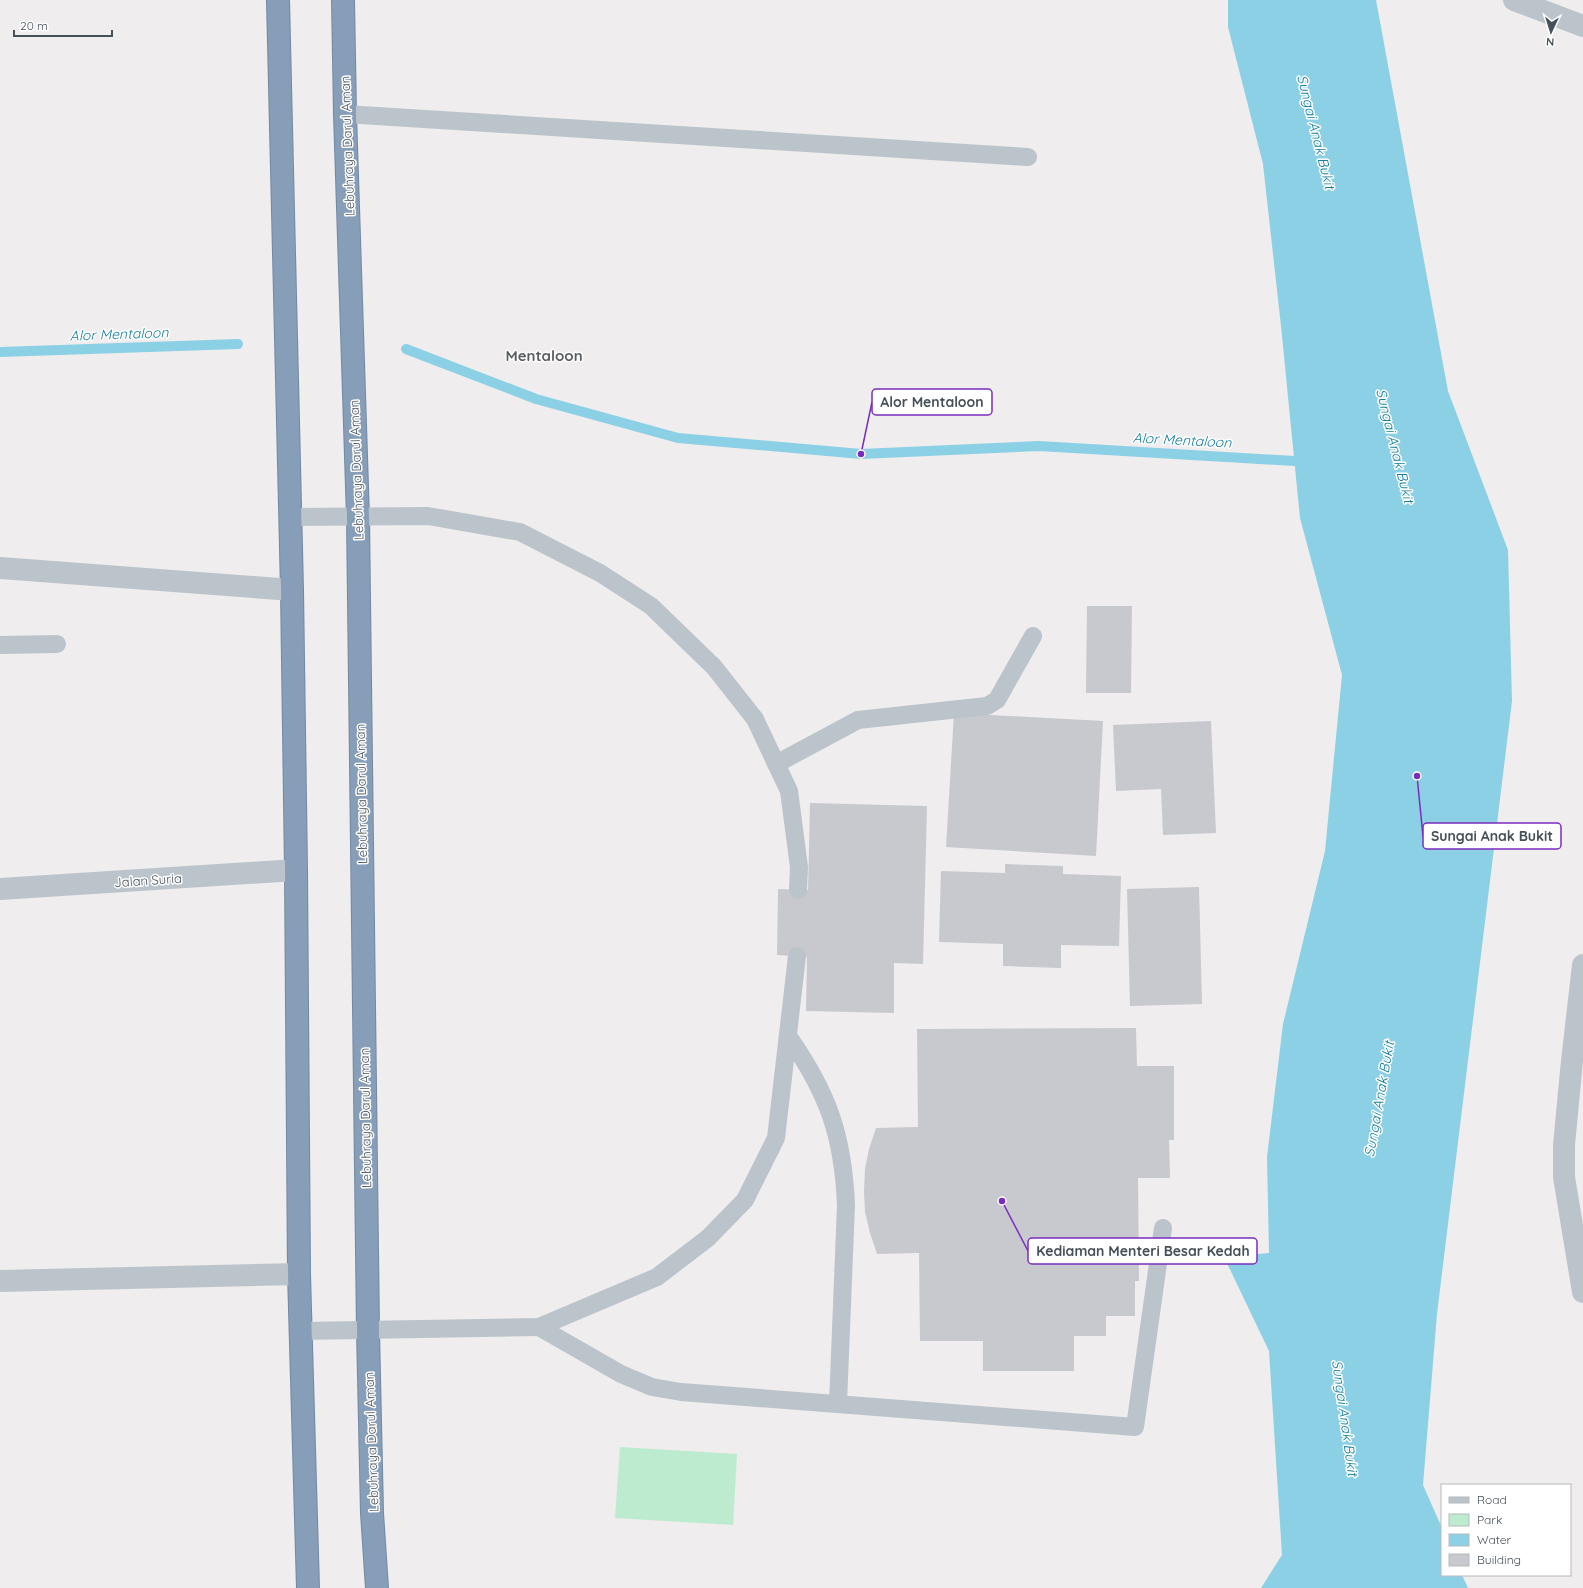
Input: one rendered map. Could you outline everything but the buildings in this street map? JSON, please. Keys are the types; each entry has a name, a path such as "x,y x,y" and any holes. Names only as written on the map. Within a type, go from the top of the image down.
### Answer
{"highway":[{"path":"278,0 292,590 299,1274 308,1588"},
{"name":"Lebuhraya Darul Aman","path":"343,0 358,518 368,1331 372,1513 377,1588"}],"street":[{"path":"1514,0 1583,26"},
{"path":"0,568 292,590"},
{"name":"Jalan Suria","path":"0,889 296,870"},
{"path":"1583,965 1582,989 1564,1145 1564,1177 1583,1292"},
{"path":"0,1281 299,1274"}],"lane":[{"path":"346,114 1028,157"},
{"path":"290,517 358,518 428,516 520,532 600,573 651,606 714,667 755,719 789,791 799,867 798,890"},
{"path":"776,764 858,720 987,706 997,700 1033,636"},
{"path":"0,645 57,644"},
{"path":"301,1331 539,1327 657,1277 708,1238 745,1200 776,1138 797,956"},
{"path":"788,1036 820,1087 840,1144 845,1174 846,1205 838,1404"},
{"path":"539,1327 621,1374 652,1388 681,1392 1135,1427 1163,1228"}],"green space":[{"path":"620,1447 737,1454 733,1525 615,1518"}],"water":[{"name":"Sungai Anak Bukit","path":"1228,0 1376,0 1448,391 1508,550 1512,701 1437,1314 1423,1485 1441,1526 1441,1576 1462,1576 1468,1588 1261,1588 1282,1555 1269,1351 1224,1257 1269,1253 1267,1157 1283,1024 1325,851 1342,675 1300,518 1263,164 1228,27"}],"waterway":[{"name":"Alor Mentaloon","path":"0,352 238,344"},
{"name":"Alor Mentaloon","path":"406,349 536,399 678,438 861,454 1039,446 1294,461 1308,458"}],"place":[{"name":"Alor Mentaloon","path":"861,454"},
{"name":"Sungai Anak Bukit","path":"1417,776"},
{"name":"Kediaman Menteri Besar Kedah","path":"1002,1201"}],"district":[{"name":"Mentaloon","path":"544,355"}]}
